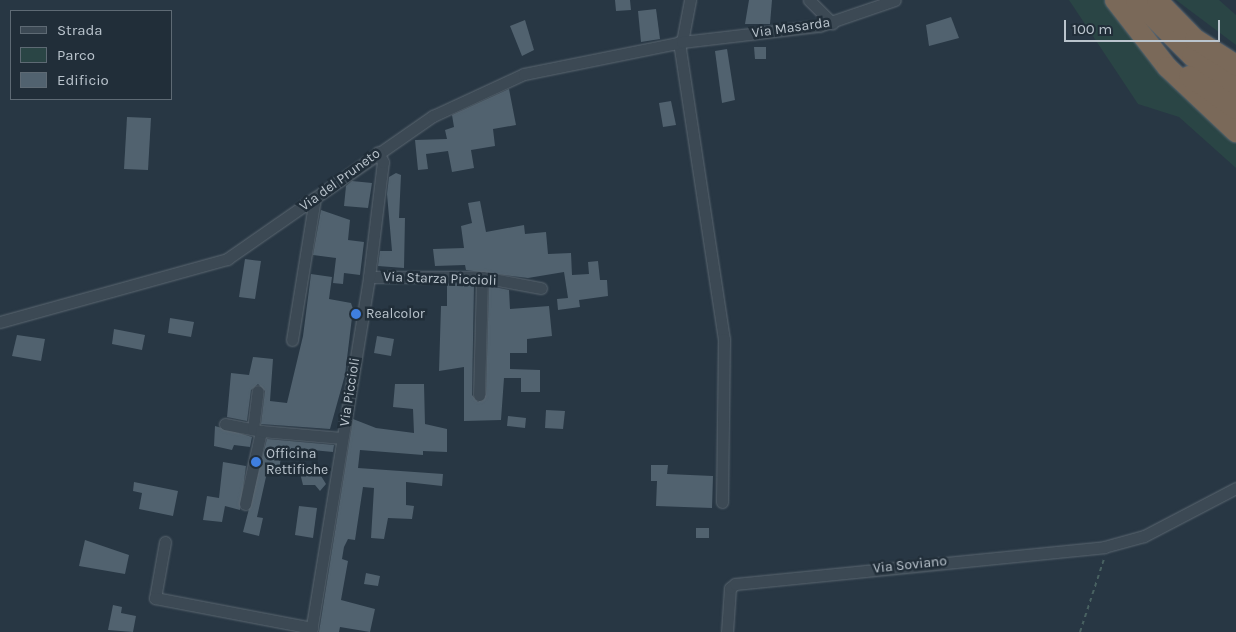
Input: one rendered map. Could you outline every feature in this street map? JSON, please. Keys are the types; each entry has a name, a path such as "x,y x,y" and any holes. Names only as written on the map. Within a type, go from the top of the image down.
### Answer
{"highway":[{"path":"1115,0 1132,9 1192,56 1236,86"},
{"path":"1157,0 1195,39 1236,65"},
{"path":"1132,9 1171,61 1236,109"},
{"path":"1132,9 1167,67 1236,132"}],"street":[{"path":"690,0 680,42 724,339 722,502"},
{"path":"809,0 832,23"},
{"name":"Via Masarda","path":"680,42 832,23 896,0"},
{"name":"Via del Pruneto","path":"0,322 227,259 316,198 378,152 434,116 524,74 680,42"},
{"name":"Via Piccioli","path":"312,630 369,277 383,162 378,152"},
{"path":"292,340 316,198"},
{"name":"Via Starza Piccioli","path":"369,277 482,277 541,288"},
{"path":"479,395 482,277"},
{"path":"245,504 257,430 258,391"},
{"path":"225,424 257,430 342,438"},
{"name":"Via Soviano","path":"727,632 730,588 751,581 1104,547 1144,536 1236,488"},
{"path":"165,542 155,598 312,630"}],"path":[{"path":"1080,632 1105,559 1104,547"}],"green space":[{"path":"1069,0 1107,0 1236,139 1236,168 1179,117 1138,104"},
{"path":"1176,0 1219,0 1236,15 1236,45"}],"building":[{"path":"615,0 630,0 631,10 616,11"},
{"path":"749,0 772,0 770,24 745,24"},
{"path":"656,9 660,39 641,42 638,11"},
{"path":"951,17 959,38 929,46 926,25"},
{"path":"525,20 534,50 522,56 510,26"},
{"path":"754,47 766,47 766,59 755,59"},
{"path":"727,49 735,100 722,103 715,51"},
{"path":"509,89 516,125 493,129 495,146 471,150 474,168 452,172 448,151 426,154 428,169 418,170 415,140 447,139 445,130 454,127 452,115"},
{"path":"671,101 676,125 663,127 659,103"},
{"path":"127,117 151,118 148,170 124,169"},
{"path":"396,173 401,175 399,218 405,218 404,268 378,266 380,251 392,251 387,194 389,177"},
{"path":"352,181 372,183 368,208 344,206 346,186"},
{"path":"480,201 486,232 524,225 525,234 546,232 548,254 571,253 572,275 589,274 588,262 598,261 600,280 607,280 608,296 579,300 580,307 558,310 557,299 568,298 564,272 528,278 466,270 465,265 435,266 433,249 464,248 461,226 472,223 468,203"},
{"path":"321,210 350,220 348,240 364,242 360,275 344,273 343,284 333,283 336,258 313,255"},
{"path":"245,259 261,261 255,299 239,297"},
{"path":"311,274 332,277 329,299 351,303 353,309 345,375 330,429 261,424 265,391 258,384 251,390 247,421 227,417 231,373 249,375 253,357 273,359 270,401 287,403 303,336"},
{"path":"447,284 474,284 472,395 478,402 486,395 489,286 509,290 510,309 549,306 552,336 527,339 527,353 510,353 510,369 540,370 540,392 521,392 521,378 504,378 501,420 464,421 464,367 439,371 441,306 447,306"},
{"path":"170,318 194,322 191,337 168,333"},
{"path":"114,329 145,335 142,350 112,344"},
{"path":"17,335 45,339 41,361 12,356"},
{"path":"377,336 394,339 391,356 374,353"},
{"path":"395,384 424,384 425,424 447,429 447,452 423,451 423,455 360,450 358,468 443,474 442,486 406,482 406,505 414,506 412,519 388,518 384,539 371,538 374,488 363,487 355,540 348,539 344,547 342,559 348,561 341,600 375,609 370,632 340,627 339,632 319,632 353,419 376,428 414,433 413,409 393,407"},
{"path":"546,410 565,411 563,429 545,428"},
{"path":"508,416 526,418 525,428 507,426"},
{"path":"215,426 252,437 250,447 234,445 232,450 214,446"},
{"path":"267,439 334,445 333,452 291,448 291,452 282,452 279,469 268,468 257,517 263,518 259,536 243,532"},
{"path":"223,462 246,466 240,510 225,506 222,522 203,520 207,496 219,498"},
{"path":"651,465 668,465 667,474 713,476 712,508 656,506 657,481 651,481"},
{"path":"299,469 318,471 326,484 320,491 315,485 303,485"},
{"path":"134,482 178,491 173,516 139,509 142,493 133,491"},
{"path":"299,506 317,508 313,538 295,535"},
{"path":"696,528 709,528 709,538 696,538"},
{"path":"85,540 129,555 125,574 79,566"},
{"path":"366,573 380,576 378,586 364,584"},
{"path":"113,605 122,607 121,613 136,616 133,632 108,630"}],"place":[{"name":"Realcolor","path":"356,314"},
{"name":"Officina Rettifiche","path":"256,462"}]}
